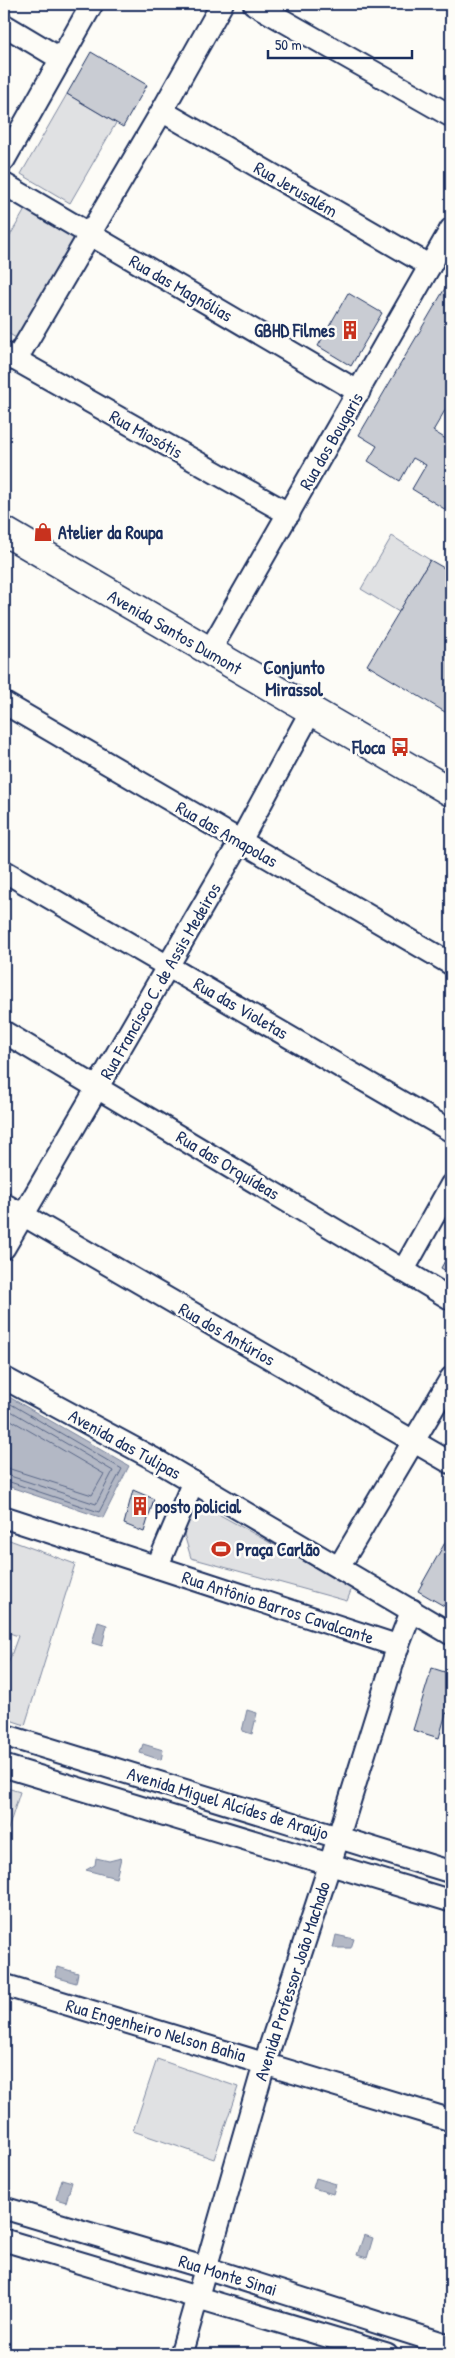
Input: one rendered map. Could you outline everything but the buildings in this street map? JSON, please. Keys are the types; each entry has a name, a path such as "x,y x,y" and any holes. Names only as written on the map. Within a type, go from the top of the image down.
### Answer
{"main road":[{"name":"Avenida Santos Dumont","path":"4,531 311,711 449,786"}],"street":[{"path":"4,160 92,4"},
{"path":"10,356 89,235 222,4"},
{"path":"254,4 451,116"},
{"path":"4,25 61,59"},
{"name":"Rua Jerusalém","path":"162,111 430,266"},
{"name":"Rua das Magnólias","path":"4,184 359,392"},
{"name":"Rua dos Bougaris","path":"209,652 451,229"},
{"name":"Rua Miosótis","path":"10,356 289,514"},
{"name":"Rua das Amapolas","path":"4,704 451,964"},
{"name":"Rua Francisco C. de Assis Medeiros","path":"4,1248 240,842 311,711"},
{"name":"Rua das Violetas","path":"4,871 451,1131"},
{"name":"Rua das Orquídeas","path":"4,1032 451,1299"},
{"path":"404,1270 451,1185"},
{"name":"Rua dos Antúrios","path":"4,1204 451,1463"},
{"name":"Avenida das Tulipas","path":"4,1378 193,1482 451,1634"},
{"path":"339,1567 451,1378"},
{"name":"Rua Antônio Barros Cavalcante","path":"158,1567 193,1482"},
{"name":"Rua Antônio Barros Cavalcante","path":"4,1516 398,1646"},
{"name":"Avenida Professor João Machado","path":"181,2354 265,2062 330,1864 398,1646 412,1610"},
{"name":"Avenida Miguel Alcídes de Araújo","path":"4,1735 451,1872"},
{"name":"Avenida Miguel Alcídes de Araújo","path":"4,1766 451,1900"},
{"name":"Rua Engenheiro Nelson Bahia","path":"4,1985 265,2062 451,2120"},
{"name":"Rua Monte Sinai","path":"4,2208 206,2268 451,2346"},
{"name":"Rua Monte Sinai","path":"4,2240 387,2354"}],"shaded area":[{"path":"67,94 116,123 70,203 21,174"},
{"path":"26,208 77,237 18,339 4,331 4,246"},
{"path":"392,536 430,560 399,612 361,589"},
{"path":"193,1500 352,1588 347,1601 191,1558 181,1524"},
{"path":"4,1538 75,1564 25,1725 4,1718 4,1675 18,1636 4,1631"},
{"path":"4,1787 20,1792 4,1842"},
{"path":"157,2059 238,2087 214,2159 133,2131"}],"water":[{"path":"4,1394 129,1466 103,1518 4,1485"},
{"path":"98,1622 107,1625 102,1646 92,1643"},
{"path":"247,1710 257,1713 252,1734 242,1731"},
{"path":"143,1744 163,1750 161,1760 140,1753"},
{"path":"96,1858 109,1861 121,1858 116,1878 86,1870 95,1865"},
{"path":"336,1935 354,1939 351,1948 333,1948"},
{"path":"58,1967 78,1973 76,1983 55,1977"},
{"path":"316,2178 336,2184 333,2194 313,2188"},
{"path":"62,2179 72,2182 66,2202 56,2199"},
{"path":"364,2235 373,2238 367,2258 357,2255"}],"place":[{"name":"GBHD Filmes","path":"350,330"},
{"name":"Atelier da Roupa","path":"43,532"},
{"name":"Floca","path":"400,747"},
{"name":"posto policial","path":"140,1506"},
{"name":"Praça Carlão","path":"221,1549"}],"district":[{"name":"Conjunto Mirassol","path":"294,678"}]}
